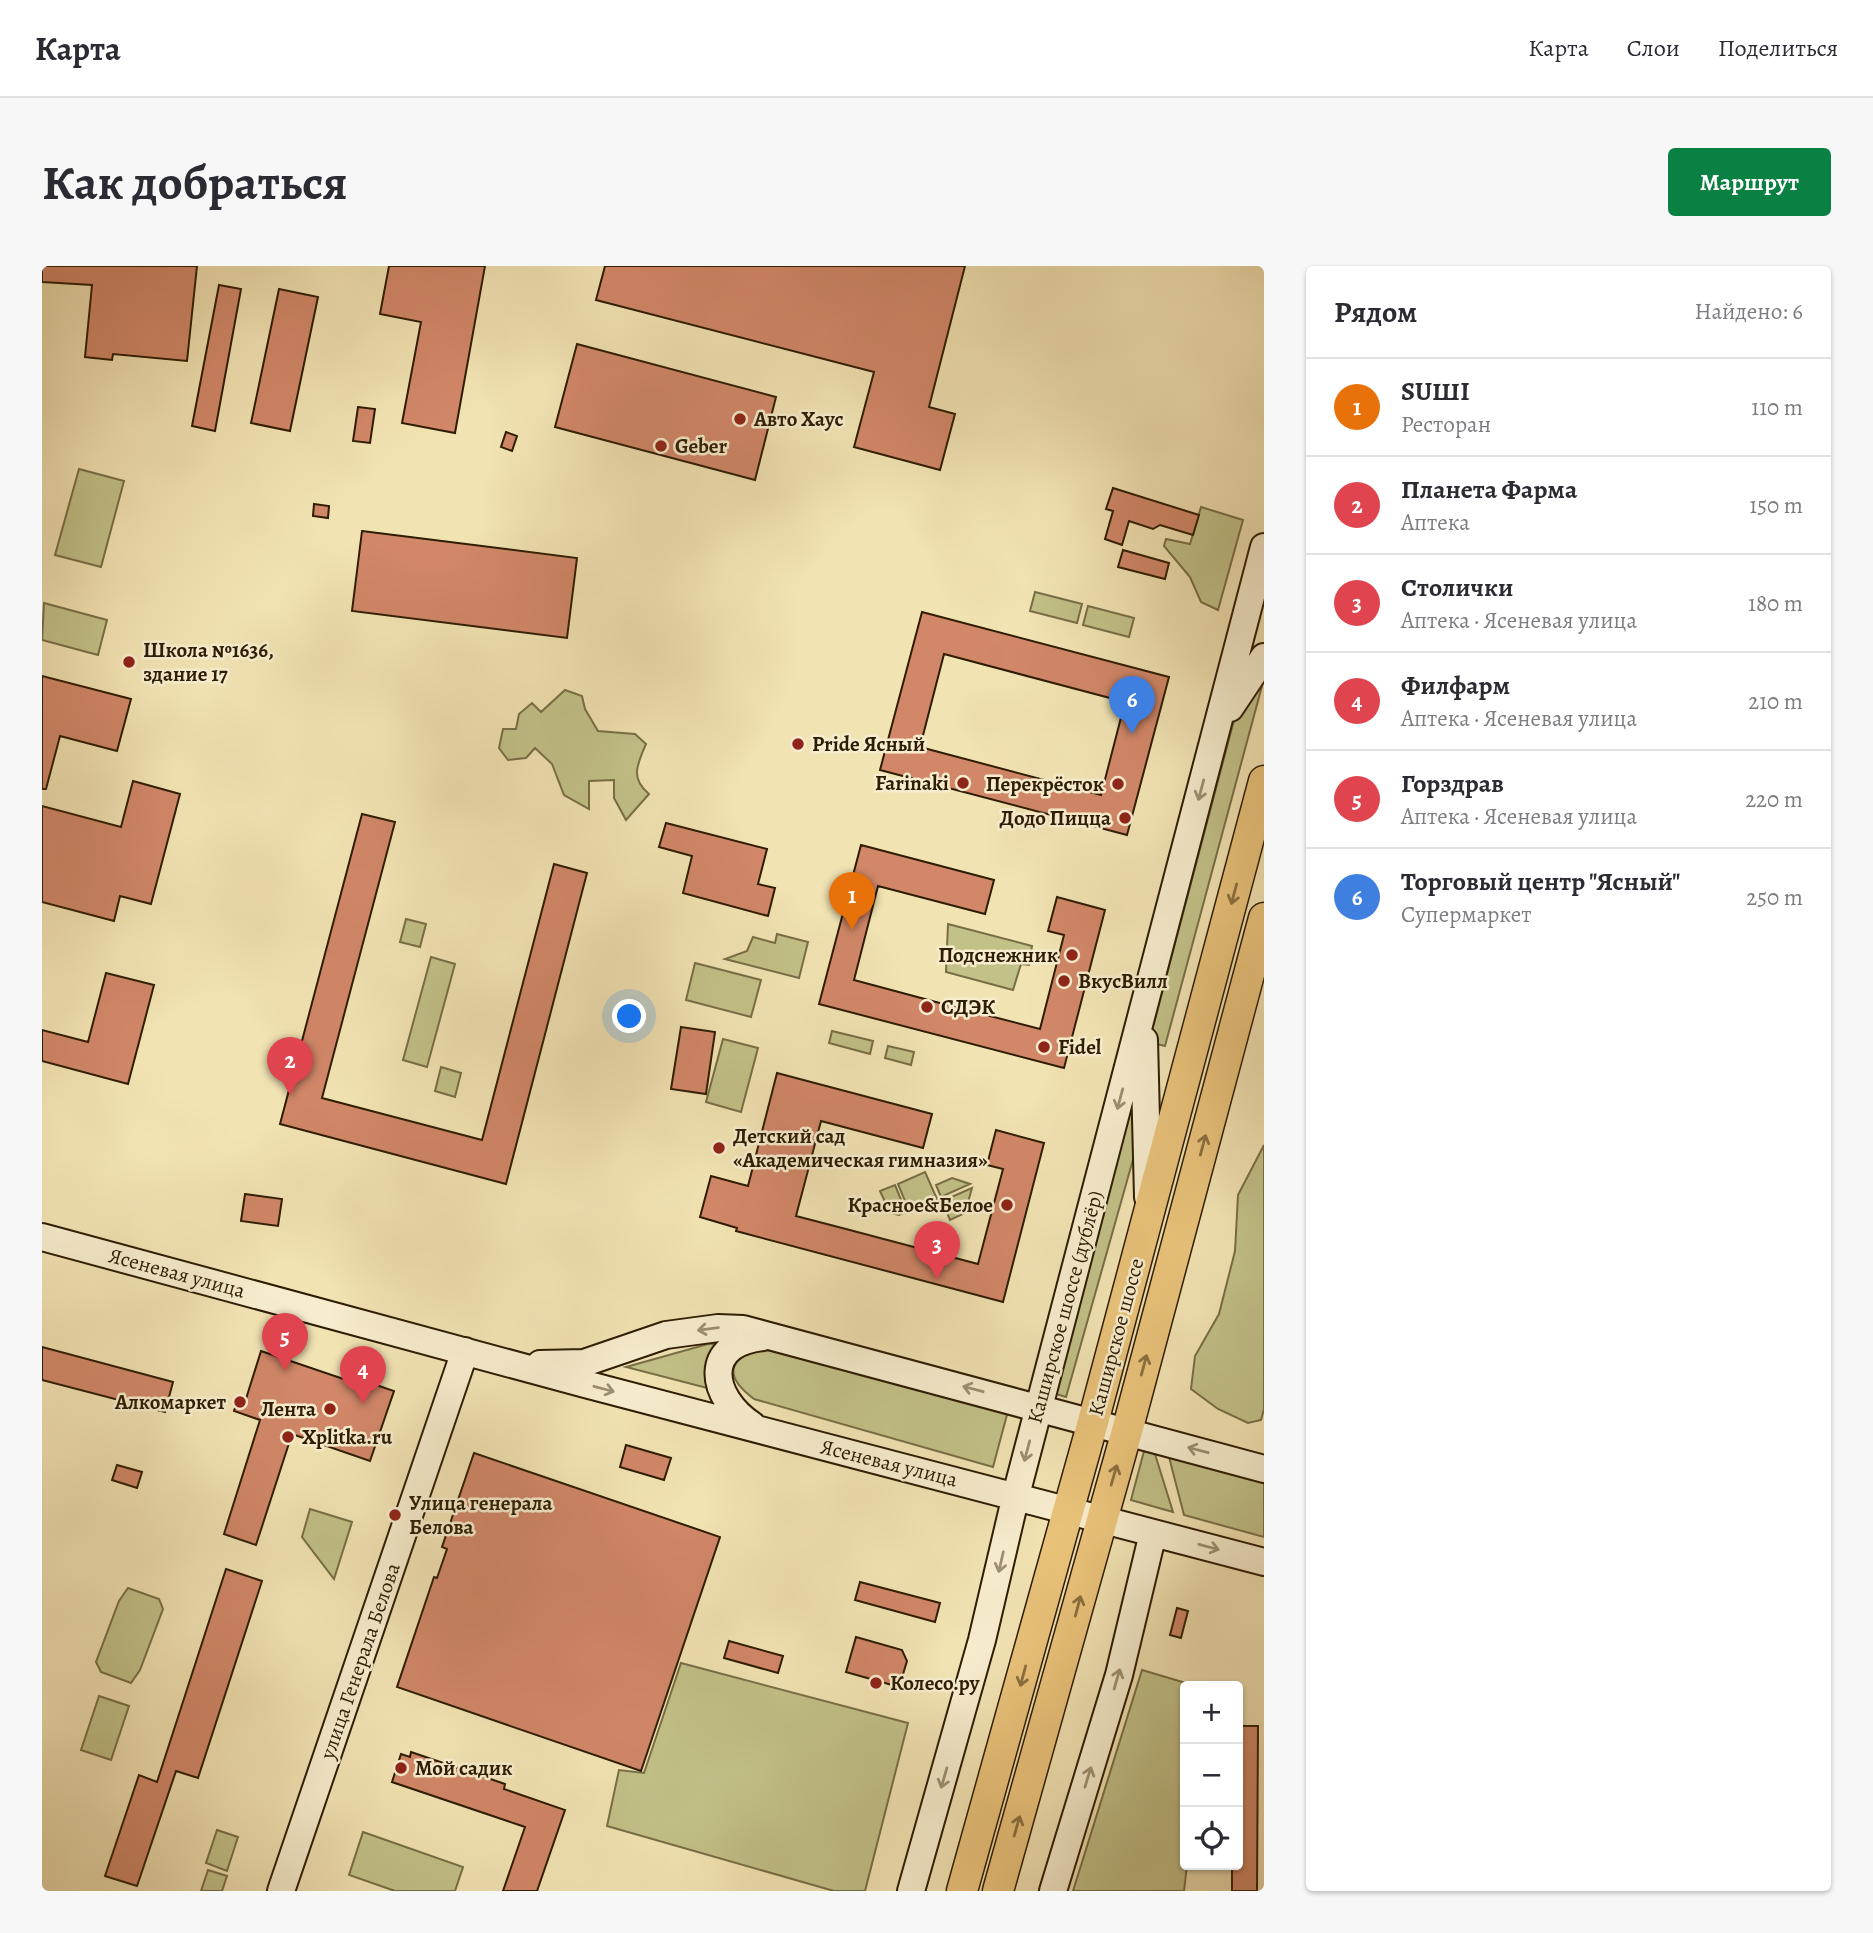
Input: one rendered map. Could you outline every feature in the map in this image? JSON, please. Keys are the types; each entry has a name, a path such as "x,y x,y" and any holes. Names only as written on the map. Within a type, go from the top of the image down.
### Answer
{"main road":[{"name":"Каширское шоссе (дублёр)","path":"911,1891 982,1640 1016,1495 1264,547"},
{"path":"1219,724 1264,657"},
{"name":"Каширское шоссе","path":"962,1891 1093,1422 1264,781"},
{"name":"Каширское шоссе","path":"998,1891 1127,1431 1264,918"},
{"path":"1144,1010 1148,1218"},
{"name":"Ясеневая улица","path":"42,1237 514,1365 1264,1562"},
{"name":"Ясеневая улица","path":"514,1365 584,1363 666,1335 718,1328 775,1335 1264,1469"},
{"path":"758,1429 734,1413 718,1377 722,1356 733,1345 750,1338 775,1335"},
{"name":"улица Генерала Белова","path":"281,1891 465,1351"},
{"path":"1053,1890 1119,1675 1153,1532"}],"shaded area":[{"path":"79,469 124,481 101,567 55,555"},
{"path":"1201,507 1243,520 1218,610 1201,602 1190,577 1164,546 1166,539 1190,544"},
{"path":"1035,592 1082,604 1077,623 1030,611"},
{"path":"44,603 107,620 98,655 42,640"},
{"path":"1088,606 1134,618 1129,637 1083,625"},
{"path":"1252,682 1262,686 1165,1046 1149,1042 1238,705"},
{"path":"565,690 582,696 585,709 598,731 635,734 646,744 638,765 637,777 649,794 626,820 614,798 614,780 589,781 589,809 564,795 552,764 535,748 526,758 508,760 499,748 503,729 516,729 519,714 532,703 541,712"},
{"path":"406,919 426,924 420,947 400,942"},
{"path":"948,924 1032,946 1029,965 1021,964 1013,990 946,972"},
{"path":"777,934 808,942 799,978 725,959 747,951 753,937 775,943"},
{"path":"431,957 455,964 427,1067 403,1060"},
{"path":"695,963 761,980 751,1017 686,1000"},
{"path":"832,1031 873,1041 870,1054 829,1043"},
{"path":"723,1039 758,1048 741,1112 706,1102"},
{"path":"888,1046 914,1052 911,1065 885,1058"},
{"path":"441,1067 461,1073 455,1097 435,1091"},
{"path":"1133,1107 1136,1149 1066,1397 1056,1394 1129,1110"},
{"path":"1264,1145 1264,1409 1261,1420 1248,1423 1218,1409 1191,1389 1195,1356 1219,1314 1235,1251 1238,1195"},
{"path":"925,1172 937,1199 909,1211 898,1184"},
{"path":"952,1178 970,1184 941,1197 936,1185"},
{"path":"895,1185 906,1212 899,1215 890,1213 880,1191"},
{"path":"972,1188 965,1213 950,1220 942,1201"},
{"path":"708,1344 718,1344 711,1389 626,1367"},
{"path":"767,1345 1008,1411 993,1467 754,1399 736,1381 734,1367 745,1355"},
{"path":"1144,1451 1155,1454 1173,1512 1131,1500"},
{"path":"1169,1457 1264,1482 1264,1537 1184,1515"},
{"path":"310,1509 352,1522 334,1579 302,1537"},
{"path":"128,1588 159,1599 163,1609 140,1670 131,1683 101,1672 96,1662 119,1601"},
{"path":"681,1663 908,1723 865,1891 834,1891 607,1826 619,1770 644,1773"},
{"path":"1142,1670 1180,1681 1180,1870 1186,1870 1184,1891 1073,1891"},
{"path":"99,1696 129,1706 111,1760 81,1750"},
{"path":"217,1830 238,1837 227,1871 206,1863"},
{"path":"363,1832 463,1867 455,1891 395,1891 349,1875"},
{"path":"208,1870 227,1876 222,1891 201,1891"}],"building":[{"path":"42,266 197,266 187,361 113,354 112,360 85,357 92,285 42,282"},
{"path":"389,266 485,266 455,433 402,423 421,322 380,314"},
{"path":"605,266 965,266 929,407 955,414 940,470 854,447 874,372 596,300"},
{"path":"219,285 241,289 215,431 192,426"},
{"path":"279,289 318,297 290,431 251,423"},
{"path":"577,344 776,397 755,480 555,427"},
{"path":"358,407 375,409 370,443 353,441"},
{"path":"506,432 517,436 512,451 501,447"},
{"path":"1113,488 1199,515 1193,535 1160,525 1153,529 1129,521 1122,545 1105,539 1113,511 1106,509"},
{"path":"314,504 329,506 328,518 313,516"},
{"path":"362,531 577,558 567,638 352,611"},
{"path":"1123,550 1169,563 1165,579 1118,567"},
{"path":"922,612 1169,677 1127,835 880,770","holes":["944,654 1125,702 1101,795 920,747"]},
{"path":"42,676 131,699 117,751 60,736 46,789 42,789"},
{"path":"133,781 180,794 151,904 120,896 114,921 42,902 42,806 121,827"},
{"path":"362,814 395,822 322,1098 482,1140 554,864 587,873 506,1184 280,1124"},
{"path":"666,823 767,849 758,884 775,888 768,916 683,893 692,856 659,847"},
{"path":"861,845 994,880 985,914 878,886 854,980 936,1002 1040,1029 1064,935 1048,931 1057,897 1105,910 1064,1068 819,1004"},
{"path":"106,973 154,985 128,1084 42,1061 42,1030 88,1042"},
{"path":"681,1027 715,1032 706,1094 671,1089"},
{"path":"777,1073 932,1114 923,1148 821,1121 796,1216 978,1264 1003,1169 987,1165 996,1130 1044,1143 1003,1302 736,1231 737,1228 700,1217 711,1176 748,1186"},
{"path":"245,1194 282,1199 278,1226 241,1221"},
{"path":"42,1347 173,1382 165,1412 42,1380"},
{"path":"261,1351 364,1386 365,1381 394,1391 370,1461 292,1434 256,1545 224,1534 260,1420 234,1411 238,1400 245,1402"},
{"path":"626,1445 671,1458 664,1480 620,1467"},
{"path":"474,1453 720,1537 641,1771 397,1687 434,1577 437,1578 447,1549 442,1547"},
{"path":"117,1465 142,1472 137,1488 112,1480"},
{"path":"226,1569 262,1581 198,1778 176,1771 137,1886 105,1876 139,1775 157,1782"},
{"path":"860,1582 940,1603 935,1622 855,1600"},
{"path":"1177,1608 1188,1611 1181,1638 1170,1635"},
{"path":"856,1637 902,1650 907,1661 899,1687 846,1672"},
{"path":"729,1641 783,1656 778,1673 724,1658"},
{"path":"1243,1726 1258,1726 1257,1891 1232,1891 1232,1870 1243,1870"},
{"path":"411,1752 505,1784 504,1789 565,1810 537,1891 503,1891 525,1827 392,1782 401,1754 410,1757"}],"place":[{"name":"Авто Хаус","path":"740,419"},
{"name":"Geber","path":"661,446"},
{"name":"Школа №1636, здание 17","path":"129,662"},
{"name":"Торговый центр \"Ясный\"","path":"1132,734"},
{"name":"Pride Ясный","path":"798,744"},
{"name":"Farinaki","path":"963,783"},
{"name":"Перекрёсток","path":"1118,784"},
{"name":"Додо Пицца","path":"1125,818"},
{"name":"SUШI","path":"852,930"},
{"name":"Подснежник","path":"1072,955"},
{"name":"ВкусВилл","path":"1064,981"},
{"name":"СДЭК","path":"927,1007"},
{"name":"Fidel","path":"1044,1047"},
{"name":"Планета Фарма","path":"290,1095"},
{"name":"Детский сад «Академическая гимназия»","path":"719,1148"},
{"name":"Красное&Белое","path":"1007,1205"},
{"name":"Столички","path":"937,1279"},
{"name":"Горздрав","path":"285,1371"},
{"name":"Алкомаркет","path":"240,1402"},
{"name":"Филфарм","path":"363,1404"},
{"name":"Лента","path":"330,1409"},
{"name":"Xplitka.ru","path":"288,1437"},
{"name":"Улица генерала Белова","path":"395,1515"},
{"name":"Колесо.ру","path":"876,1683"},
{"name":"Мой садик","path":"401,1768"}]}
